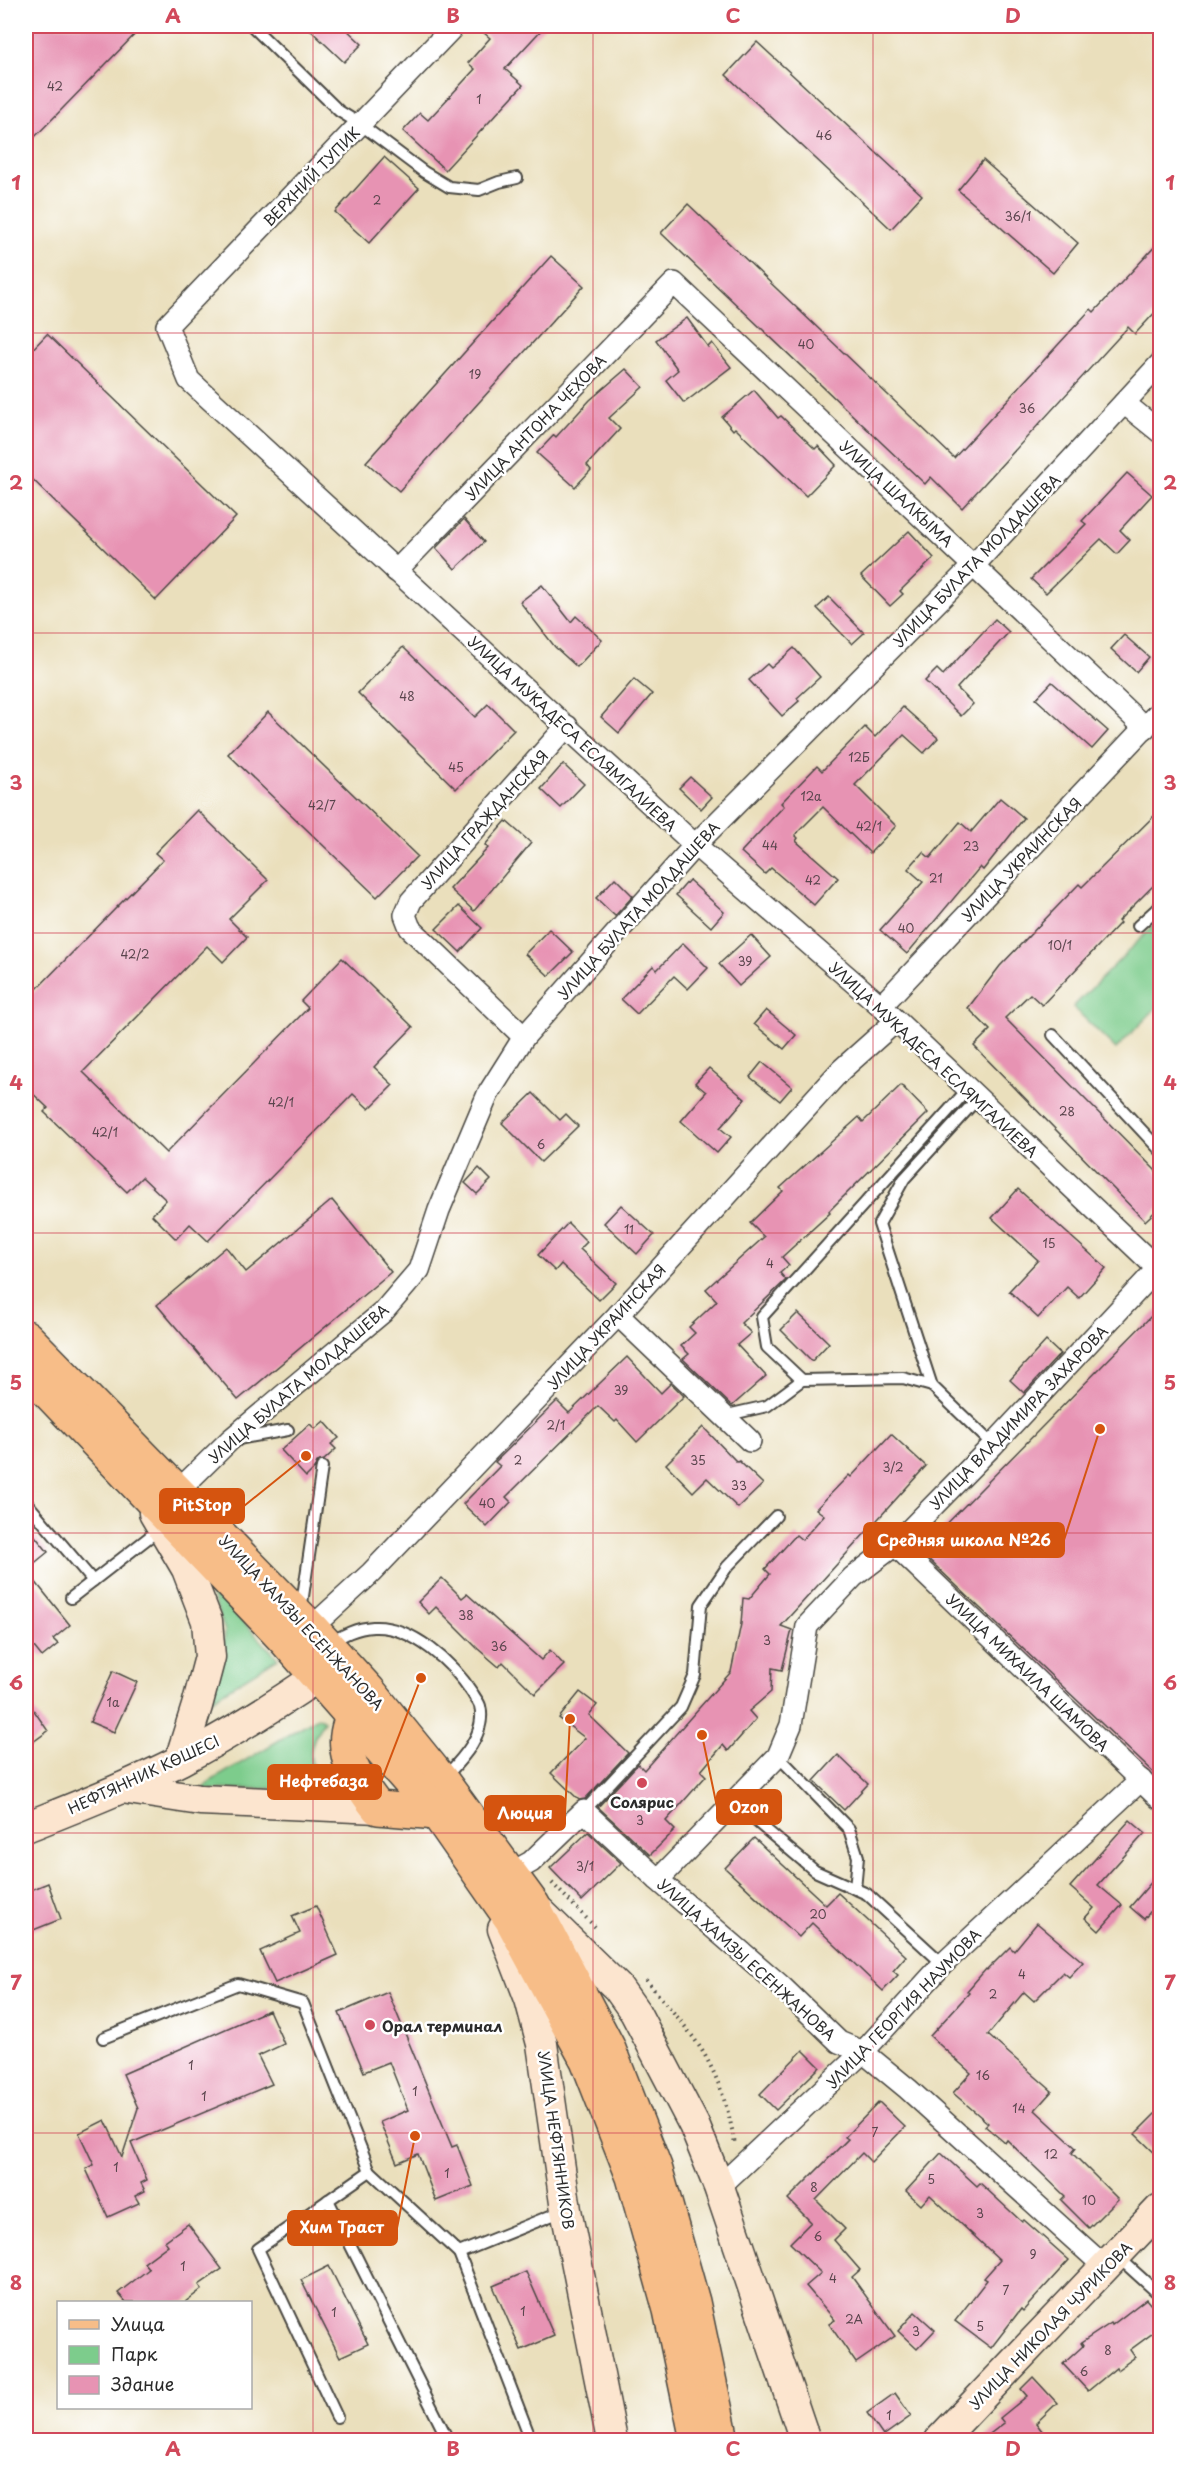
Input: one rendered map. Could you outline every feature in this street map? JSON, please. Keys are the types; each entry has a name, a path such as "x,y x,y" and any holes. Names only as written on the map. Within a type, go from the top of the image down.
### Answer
{"main road":[{"name":"УЛИЦА ХАМЗЫ ЕСЕНЖАНОВА","path":"26,1337 178,1491 319,1645 511,1919 587,2060 633,2177 670,2310 697,2440"},
{"name":"УЛИЦА ХАМЗЫ ЕСЕНЖАНОВА","path":"26,1369 285,1640 319,1645"},
{"name":"УЛИЦА ХАМЗЫ ЕСЕНЖАНОВА","path":"360,1703 442,1781 512,1873 533,1905 608,2047 655,2167 693,2302 722,2440"},
{"path":"360,1703 345,1741 358,1783 378,1808 437,1813"}],"street":[{"name":"ВЕРХНИЙ ТУПИК","path":"167,326 454,26"},
{"name":"УЛИЦА ШАЛКЫМА","path":"674,283 1145,728"},
{"name":"УЛИЦА АНТОНА ЧЕХОВА","path":"396,571 674,283"},
{"name":"УЛИЦА МУКАДЕСА ЕСЛЯМГАЛИЕВА","path":"167,326 189,380 694,845 880,1006 1160,1269"},
{"name":"УЛИЦА БУЛАТА МОЛДАШЕВА","path":"178,1491 230,1440 383,1311 419,1270 439,1210 484,1103 524,1037 694,845 974,565 1161,364"},
{"path":"1124,403 1161,432"},
{"name":"УЛИЦА УКРАИНСКАЯ","path":"880,1006 1161,711"},
{"name":"УЛИЦА ГРАЖДАНСКАЯ","path":"524,1037 410,928 405,915 411,901 567,726"},
{"name":"УЛИЦА УКРАИНСКАЯ","path":"319,1645 371,1573 618,1315 841,1070 896,1021"},
{"name":"УЛИЦА ВЛАДИМИРА ЗАХАРОВА","path":"658,1880 778,1756 791,1725 807,1626 853,1577 895,1545 1160,1269"},
{"path":"618,1315 750,1441"},
{"path":"144,1492 161,1528 187,1569 207,1621 210,1657 180,1760"},
{"name":"УЛИЦА МИХАИЛА ШАМОВА","path":"895,1545 1161,1799"},
{"name":"НЕФТЯННИК КӨШЕСІ","path":"26,1827 122,1788 180,1760 251,1721 319,1645"},
{"name":"УЛИЦА ГЕОРГИЯ НАУМОВА","path":"719,2187 863,2052 943,1964 1141,1780"},
{"path":"122,1788 200,1800 378,1808"},
{"path":"512,1873 531,1862 584,1811"},
{"name":"УЛИЦА ХАМЗЫ ЕСЕНЖАНОВА","path":"584,1811 658,1880 781,1986 839,2042 863,2052 1111,2261"},
{"name":"УЛИЦА НЕФТЯННИКОВ","path":"465,1851 508,1940 543,2044 566,2210 612,2440"},
{"path":"533,1905 618,1988 635,2012 694,2125 719,2187 805,2440"},
{"name":"УЛИЦА НИКОЛАЯ ЧУРИКОВА","path":"940,2440 1161,2209"}],"lane":[{"path":"252,26 339,111 424,172 449,187 479,190 517,177"},
{"path":"1138,926 1161,906"},
{"path":"1053,1035 1161,1150"},
{"path":"802,1380 767,1347 762,1317 973,1094"},
{"path":"973,1094 904,1179 879,1224 932,1386 993,1445"},
{"path":"723,1416 767,1406 802,1380 903,1378 932,1386"},
{"path":"230,1440 288,1430"},
{"path":"322,1467 319,1645 351,1631 374,1627 401,1632 431,1650 463,1679 480,1706 479,1731 464,1758 442,1781"},
{"path":"26,1502 93,1581"},
{"path":"584,1811 681,1707 695,1675 700,1605 727,1567 776,1516"},
{"path":"71,1598 161,1528"},
{"path":"778,1756 849,1829 858,1857 855,1889"},
{"path":"757,1822 815,1871 867,1894 943,1964"},
{"path":"104,2038 238,1984 303,2003 370,2171 459,2253 531,2440"},
{"path":"337,2417 258,2249 370,2171"},
{"path":"327,2200 448,2440"},
{"path":"459,2253 566,2210"},
{"path":"1111,2261 1161,2295"}],"green space":[{"path":"1156,923 1160,927 1160,1004 1116,1049 1073,1007"},
{"path":"208,1585 278,1658 210,1700 223,1654 225,1631"},
{"path":"318,1717 324,1721 314,1738 311,1762 325,1787 203,1790 209,1782"}],"building":[{"path":"26,26 143,26 26,146"},
{"path":"306,26 343,26 362,44 344,62"},
{"path":"476,26 545,26 505,69 523,85 445,170 403,131 420,113 428,120 475,69 468,63 490,38"},
{"path":"757,42 922,195 891,229 726,75"},
{"path":"384,157 419,188 369,243 335,212"},
{"path":"983,160 1078,243 1053,273 958,190"},
{"path":"688,204 954,458 1091,309 1094,312 1161,240 1161,306 1135,334 1128,327 962,508 931,477 925,484 661,233"},
{"path":"551,256 584,286 399,491 366,462"},
{"path":"687,318 708,347 712,343 731,367 684,403 666,380 678,370 656,340"},
{"path":"47,334 236,517 156,600 26,473 26,356"},
{"path":"626,369 643,387 609,418 620,429 587,465 591,470 575,487 537,453 554,435 556,437 590,400"},
{"path":"754,390 778,418 781,416 815,449 818,446 836,465 806,496 735,428 733,430 722,417"},
{"path":"1127,473 1152,495 1120,530 1130,540 1117,554 1101,539 1046,593 1031,579 1086,524 1082,521"},
{"path":"464,519 484,542 455,569 436,548"},
{"path":"909,531 934,558 900,591 903,594 890,606 861,576"},
{"path":"542,585 571,622 576,616 602,640 577,667 555,647 520,602"},
{"path":"829,597 864,633 852,644 817,608"},
{"path":"995,619 1009,632 957,688 973,704 961,716 925,681 937,669 943,675"},
{"path":"1124,635 1149,657 1136,672 1111,649"},
{"path":"403,647 475,717 488,704 514,730 456,789 358,693"},
{"path":"794,648 820,677 797,698 799,701 782,716 749,680 767,664 771,668"},
{"path":"634,679 652,694 619,733 601,717"},
{"path":"1052,682 1108,731 1092,749 1036,699"},
{"path":"903,707 938,738 924,753 904,735 855,785 896,826 870,853 823,807 795,835 798,838 796,841 838,878 814,905 771,868 765,874 741,852 784,806 781,803 817,766 822,771 865,727 875,737"},
{"path":"268,712 417,856 377,897 228,754"},
{"path":"563,764 584,784 561,808 541,789"},
{"path":"690,777 712,797 701,809 679,788"},
{"path":"1000,798 1024,818 983,870 980,867 907,954 880,930 923,882 908,869 923,852 930,858 960,822 971,832"},
{"path":"1161,809 1161,878 1118,921 1120,923 1042,1005 1030,994 1005,1018 1161,1176 1161,1206 1145,1221 974,1046 990,1030 968,1008 1000,966 1079,884 1082,887"},
{"path":"197,810 268,880 229,919 247,937 223,962 207,946 83,1072 166,1153 308,1008 301,1001 342,958 413,1027 374,1067 393,1085 369,1109 353,1094 208,1241 190,1224 176,1239 152,1215 166,1200 142,1177 127,1192 44,1112 48,1108 26,1087 26,1000 163,860 155,853"},
{"path":"506,821 531,843 474,911 450,889 488,848 485,845"},
{"path":"615,878 633,896 615,916 596,898"},
{"path":"689,880 724,912 711,927 676,895"},
{"path":"459,906 482,928 460,952 436,929"},
{"path":"549,929 573,952 549,976 525,954"},
{"path":"751,935 771,957 739,986 719,964"},
{"path":"683,943 708,968 688,989 674,976 637,1014 621,999 653,966 657,970"},
{"path":"766,1010 796,1035 784,1049 754,1024"},
{"path":"762,1062 792,1087 780,1101 750,1077"},
{"path":"709,1068 745,1099 720,1128 731,1137 717,1153 681,1121 706,1092 695,1083"},
{"path":"901,1085 928,1113 829,1211 830,1213 782,1257 789,1265 780,1273 786,1280 741,1323 751,1333 737,1345 766,1376 732,1406 683,1359 689,1354 681,1346 695,1333 689,1327 717,1301 706,1289 764,1237 750,1223 783,1191 780,1188 859,1117 863,1122"},
{"path":"533,1093 560,1120 566,1114 578,1126 541,1162 502,1123"},
{"path":"479,1168 491,1180 477,1194 465,1183"},
{"path":"1018,1189 1106,1268 1079,1298 1067,1287 1038,1318 1009,1291 1038,1260 992,1218"},
{"path":"332,1200 391,1272 238,1400 157,1305 226,1247 246,1272"},
{"path":"621,1205 654,1235 637,1254 604,1223"},
{"path":"568,1223 587,1242 580,1249 616,1283 599,1300 561,1264 555,1271 538,1255"},
{"path":"1161,1306 1161,1780 920,1551"},
{"path":"798,1313 829,1343 812,1361 781,1330"},
{"path":"1046,1341 1060,1354 1024,1393 1010,1380"},
{"path":"627,1357 661,1393 671,1383 684,1396 637,1442 617,1420 615,1422 598,1406 506,1497 511,1502 487,1527 463,1504 500,1466 495,1462 557,1401 569,1413"},
{"path":"324,1421 339,1438 331,1444 336,1449 324,1460 317,1462 306,1477 281,1450 310,1424 315,1429"},
{"path":"703,1427 737,1462 739,1461 763,1484 738,1508 707,1478 693,1492 666,1464"},
{"path":"891,1434 926,1466 781,1626 792,1630 782,1670 772,1668 771,1692 749,1711 756,1719 728,1751 723,1745 701,1771 706,1776 666,1821 675,1830 650,1855 598,1807 638,1764 644,1770 731,1672 741,1624 743,1598 749,1599 770,1574 765,1569 796,1535 802,1540 824,1515 816,1509 849,1475 851,1477"},
{"path":"26,1525 48,1552 26,1570"},
{"path":"26,1570 70,1625 53,1639 58,1644 42,1657 26,1637"},
{"path":"442,1578 462,1598 467,1594 541,1660 550,1650 564,1665 535,1694 503,1662 499,1667 478,1649 436,1607 429,1614 418,1602"},
{"path":"113,1671 137,1682 114,1732 90,1722"},
{"path":"580,1692 597,1705 589,1715 628,1753 585,1799 579,1800 551,1773 585,1738 559,1718"},
{"path":"26,1699 48,1731 26,1747"},
{"path":"838,1755 868,1784 844,1810 814,1781"},
{"path":"1130,1820 1145,1833 1098,1885 1122,1905 1099,1931 1085,1918 1094,1908 1070,1887"},
{"path":"588,1832 621,1863 582,1901 550,1868"},
{"path":"754,1838 826,1905 838,1893 906,1956 893,1971 898,1975 883,1991 812,1923 799,1937 725,1868"},
{"path":"1161,1871 1161,1899 1144,1919 1130,1907"},
{"path":"48,1883 61,1919 26,1933 26,1892"},
{"path":"316,1906 338,1955 275,1983 260,1951 300,1933 292,1916"},
{"path":"1037,1923 1083,1962 1069,1977 1063,1972 1034,2001 1024,1992 988,2035 1052,2091 1035,2110 1076,2148 1072,2153 1118,2199 1089,2228 1061,2200 1065,2196 1007,2140 1005,2143 985,2126 988,2123 953,2093 971,2073 930,2036 969,1993 967,1991 986,1969 1010,1947 1014,1951"},
{"path":"388,1992 452,2147 457,2145 473,2186 436,2201 418,2154 397,2163 380,2122 408,2110 389,2062 364,2072 339,2013"},
{"path":"269,2010 284,2044 258,2056 272,2084 131,2143 147,2180 141,2183 145,2191 135,2196 139,2203 108,2217 86,2169 94,2165 79,2133 105,2120 122,2157 138,2108 123,2074"},
{"path":"803,2050 820,2067 776,2110 760,2094"},
{"path":"879,2102 905,2127 871,2162 862,2153 816,2200 845,2229 834,2240 860,2270 852,2277 895,2336 856,2363 829,2324 835,2320 806,2286 821,2273 790,2243 811,2222 788,2199 848,2139 845,2137"},
{"path":"1161,2108 1161,2159 1135,2134"},
{"path":"941,2153 977,2186 980,2183 1022,2222 1024,2220 1069,2260 1023,2311 1021,2309 991,2348 955,2321 987,2280 984,2278 1000,2260 930,2195 921,2205 906,2191"},
{"path":"188,2224 222,2269 199,2285 202,2289 186,2301 125,2301 118,2293 149,2269 144,2263 168,2245 165,2241"},
{"path":"329,2266 368,2344 340,2357 301,2280"},
{"path":"526,2272 554,2336 521,2350 493,2286"},
{"path":"1146,2299 1161,2317 1161,2327 1130,2350 1135,2357 1117,2370 1116,2368 1088,2391 1063,2364 1083,2346 1081,2343 1111,2323 1112,2325"},
{"path":"915,2312 935,2330 917,2349 898,2331"},
{"path":"1033,2377 1057,2403 1036,2423 1049,2440 982,2440 1004,2423 1000,2418 1027,2396 1021,2389"},
{"path":"895,2393 911,2416 883,2436 867,2413"}],"place":[{"name":"Средняя школа №26","path":"1100,1429"},
{"name":"PitStop","path":"306,1456"},
{"name":"Нефтебаза","path":"421,1678"},
{"name":"Люция","path":"570,1719"},
{"name":"Ozon","path":"702,1735"},
{"name":"Солярис","path":"642,1783"},
{"name":"Орал терминал","path":"370,2025"},
{"name":"Хим Траст","path":"415,2136"}]}
